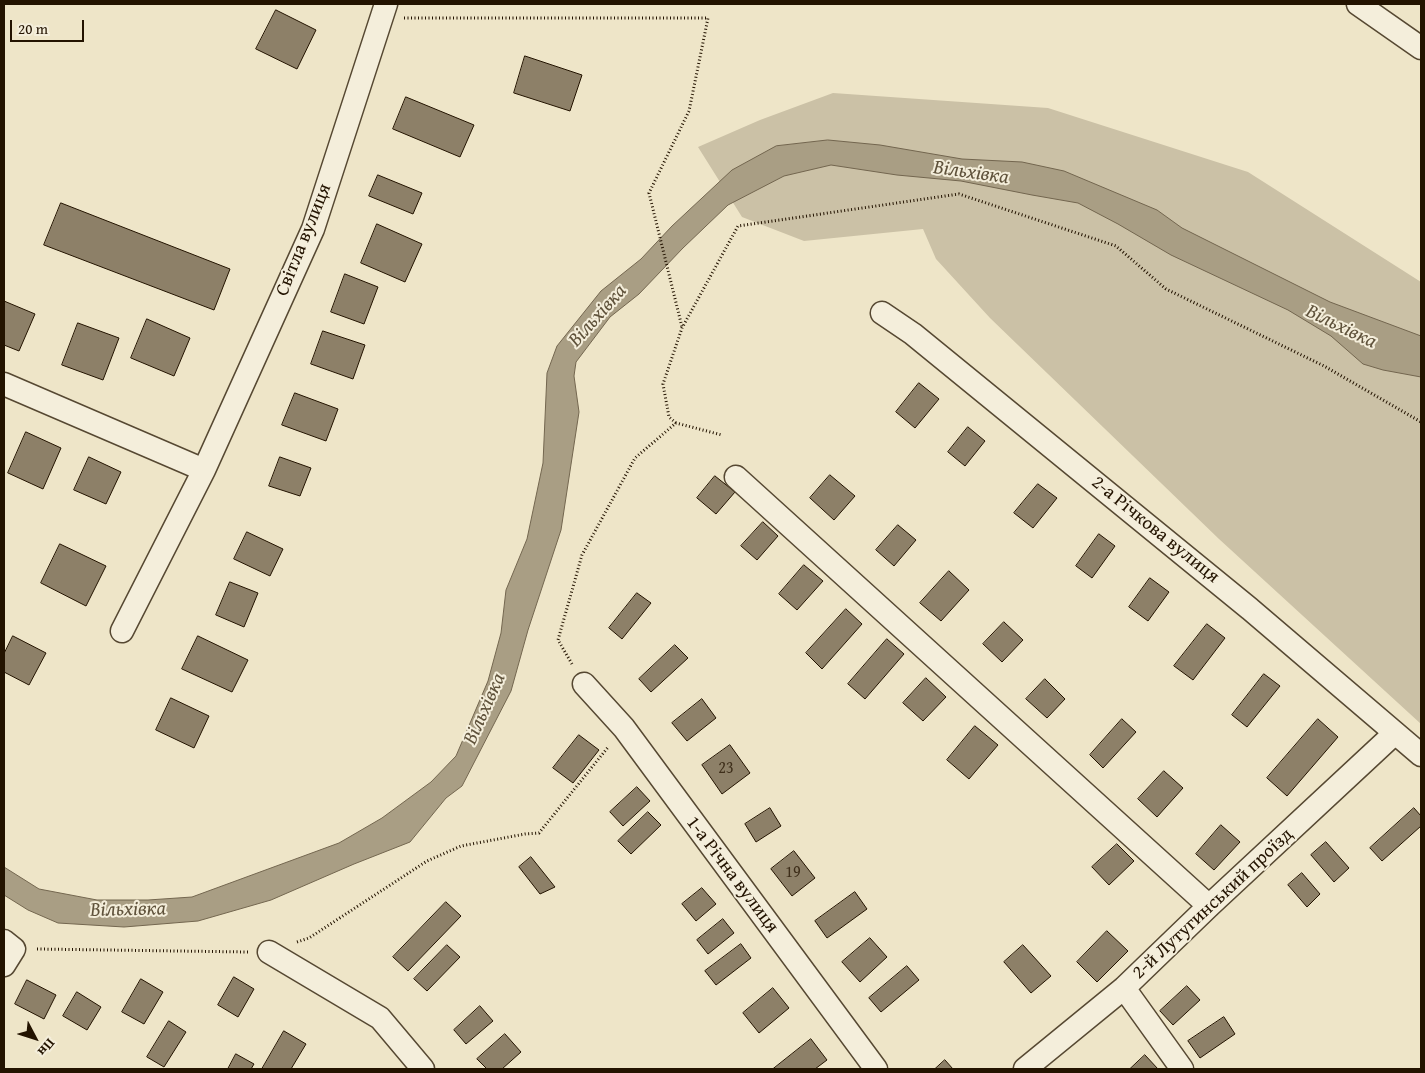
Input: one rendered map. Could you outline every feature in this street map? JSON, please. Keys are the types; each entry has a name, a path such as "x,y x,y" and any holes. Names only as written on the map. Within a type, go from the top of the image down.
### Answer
{"street":[{"path":"1358,4 1421,48"},
{"name":"Світла вулиця","path":"122,631 204,470 313,230 383,11"},
{"name":"2-а Річкова вулиця","path":"882,313 913,334 1235,596 1421,755"},
{"path":"4,384 204,470"},
{"path":"736,477 1209,906"},
{"name":"1-а Річна вулиця","path":"584,684 624,728 876,1069"},
{"name":"2-й Лутугинський проїзд","path":"1026,1069 1124,988 1395,733"},
{"path":"269,952 380,1018 423,1069"},
{"path":"1124,988 1182,1069"}],"path":[{"path":"383,11 708,18 690,111 649,193 682,328"},
{"path":"722,435 676,423 669,417 664,384 682,328 738,226 959,194 1116,246 1166,289 1324,366 1421,422"},
{"path":"584,684 558,640 582,555 635,458 676,423"},
{"path":"7,952 269,952 309,938 435,857 461,846 539,833 624,728"}],"shaded area":[{"path":"833,93 1048,108 1248,172 1421,282 1421,724 1219,539 990,318 936,259 923,229 804,241 742,217 698,147 760,120"}],"water":[{"name":"Вільхівка","path":"828,140 880,145 962,159 1022,162 1064,171 1157,210 1182,228 1330,302 1421,336 1421,377 1363,364 1331,336 1288,310 1171,255 1078,203 961,181 897,175 831,165 784,176 728,205 639,294 610,317 576,362 574,376 579,412 561,530 528,630 511,691 462,786 446,798 410,842 271,900 198,921 124,927 58,923 28,910 4,895 4,867 39,889 97,900 148,900 192,897 339,843 382,818 431,782 456,756 488,681 501,633 506,590 527,539 543,463 547,373 557,346 601,291 641,259 672,226 732,170 776,146"}],"building":[{"path":"276,10 316,30 297,69 256,49"},
{"path":"525,56 582,75 570,111 514,93"},
{"path":"406,97 474,125 460,157 393,129"},
{"path":"378,175 422,193 413,214 369,196"},
{"path":"61,203 230,269 214,310 44,245"},
{"path":"377,224 422,244 405,282 361,263"},
{"path":"345,274 378,287 364,324 331,312"},
{"path":"4,301 35,314 19,351 4,345"},
{"path":"147,319 190,338 174,376 131,358"},
{"path":"78,323 119,338 103,380 62,365"},
{"path":"323,331 365,345 353,379 311,364"},
{"path":"919,383 939,399 915,428 896,412"},
{"path":"295,393 338,409 326,441 282,425"},
{"path":"968,427 985,441 965,466 948,452"},
{"path":"26,432 61,448 43,489 8,473"},
{"path":"89,457 121,472 106,504 74,490"},
{"path":"280,457 311,468 300,496 269,486"},
{"path":"830,475 855,496 834,520 810,498"},
{"path":"715,476 735,492 716,514 697,498"},
{"path":"1038,484 1057,498 1033,528 1014,513"},
{"path":"763,522 778,536 757,560 741,546"},
{"path":"898,525 916,540 894,566 876,550"},
{"path":"247,532 283,549 270,576 234,559"},
{"path":"1099,534 1115,546 1092,578 1076,566"},
{"path":"60,544 106,566 86,606 41,583"},
{"path":"804,565 823,581 797,610 779,594"},
{"path":"949,571 969,590 941,621 920,603"},
{"path":"1150,578 1169,592 1148,621 1129,607"},
{"path":"230,582 258,593 244,627 216,615"},
{"path":"637,593 651,603 622,639 609,628"},
{"path":"846,609 862,624 822,669 806,653"},
{"path":"1004,622 1023,640 1002,662 983,644"},
{"path":"1207,624 1225,638 1193,680 1174,666"},
{"path":"13,636 46,653 29,685 4,672 4,654"},
{"path":"198,636 248,660 232,692 182,669"},
{"path":"887,639 904,654 865,699 848,684"},
{"path":"675,645 688,658 651,692 639,679"},
{"path":"1264,674 1280,686 1247,727 1232,715"},
{"path":"926,678 946,697 923,721 903,703"},
{"path":"1045,679 1065,699 1047,718 1026,699"},
{"path":"171,698 209,716 194,748 156,730"},
{"path":"702,699 716,718 687,741 672,723"},
{"path":"1122,719 1136,732 1103,768 1090,755"},
{"path":"1318,719 1338,737 1287,796 1267,778"},
{"path":"975,726 998,745 969,779 947,760"},
{"path":"579,735 599,750 573,783 553,768"},
{"path":"730,745 750,773 722,794 702,765"},
{"path":"1164,771 1183,788 1157,817 1138,799"},
{"path":"637,787 650,801 623,826 610,812"},
{"path":"770,808 781,826 756,842 745,824"},
{"path":"1414,808 1421,816 1421,826 1382,861 1370,848"},
{"path":"648,812 661,825 631,854 618,841"},
{"path":"1221,825 1240,842 1214,870 1196,854"},
{"path":"1326,842 1349,868 1334,882 1311,855"},
{"path":"1117,844 1134,861 1109,885 1092,867"},
{"path":"794,851 815,878 792,896 771,869"},
{"path":"531,857 555,887 540,894 519,867"},
{"path":"1302,873 1320,894 1307,907 1288,885"},
{"path":"702,888 716,904 696,921 682,904"},
{"path":"855,892 867,909 827,938 815,921"},
{"path":"446,902 461,916 408,971 393,957"},
{"path":"723,919 734,933 708,954 697,940"},
{"path":"1107,931 1128,951 1097,982 1077,962"},
{"path":"870,938 887,957 860,982 842,962"},
{"path":"741,944 751,958 716,985 705,971"},
{"path":"447,945 460,957 427,991 414,979"},
{"path":"1023,945 1051,976 1031,993 1004,962"},
{"path":"907,966 919,980 881,1012 869,998"},
{"path":"234,977 254,989 238,1017 218,1005"},
{"path":"141,979 163,992 144,1024 122,1012"},
{"path":"27,980 56,995 44,1019 15,1004"},
{"path":"1187,986 1200,1000 1173,1025 1160,1011"},
{"path":"773,988 789,1008 759,1033 743,1013"},
{"path":"77,992 101,1007 87,1030 63,1016"},
{"path":"480,1006 493,1021 466,1044 454,1030"},
{"path":"1224,1017 1235,1034 1200,1058 1188,1041"},
{"path":"169,1021 186,1032 164,1067 147,1057"},
{"path":"284,1031 306,1044 291,1069 262,1069"},
{"path":"505,1034 521,1052 502,1069 487,1069 477,1059"},
{"path":"811,1039 827,1060 815,1069 773,1069"},
{"path":"236,1054 254,1064 251,1069 228,1069"},
{"path":"1145,1055 1158,1069 1130,1069"},
{"path":"945,1060 953,1069 935,1069"}]}
